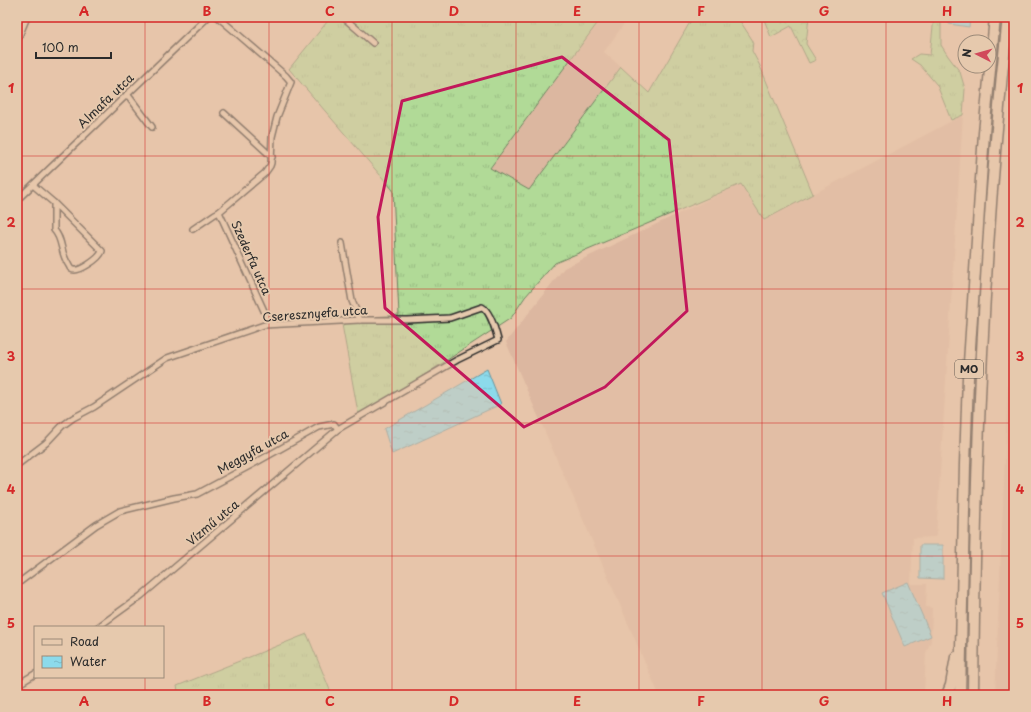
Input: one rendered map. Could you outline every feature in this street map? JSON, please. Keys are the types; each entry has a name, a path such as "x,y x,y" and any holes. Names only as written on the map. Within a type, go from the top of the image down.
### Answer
{"highway":[{"name":"M0","path":"960,695 968,378 984,133 995,17"},
{"name":"M0","path":"973,695 978,457 982,350 993,175 1008,17"},
{"path":"947,695 951,685 961,628"}],"main road":[{"path":"17,690 19,695"}],"street":[{"path":"17,41 27,17"},
{"name":"Almafa utca","path":"17,200 208,17"},
{"name":"Szederfa utca","path":"218,17 286,76 290,82 274,128 270,166 265,173 219,212 270,324"},
{"path":"343,17 373,43"},
{"path":"127,94 152,126"},
{"path":"224,113 272,158"},
{"path":"33,185 54,203 102,251 100,256 76,271 71,269 63,257 59,235 54,230 54,203"},
{"path":"193,229 219,212"},
{"path":"342,243 352,301 360,320"},
{"name":"Cseresznyefa utca","path":"17,465 46,443 62,426 73,418 94,407 167,358 264,325 360,320 450,318 479,308 484,308 489,314 498,340 457,360 338,429"},
{"name":"Meggyfa utca","path":"17,584 96,525 120,511 197,494 255,464 319,427 334,424 338,429"},
{"name":"Vízmű utca","path":"99,626 141,596 338,429"},
{"path":"17,685 34,675"}],"highlighted area":[{"path":"562,57 669,140 687,311 605,387 524,427 385,308 378,217 402,101"}],"shaded area":[{"path":"602,17 629,17 604,52 621,67 529,190 490,169"},
{"path":"963,115 936,537 913,538 911,584 927,584 926,607 932,608 931,641 926,653 924,695 659,695 506,342 564,268 741,184 764,220"},
{"path":"1014,241 1014,695 995,695"}],"green space":[{"path":"331,17 602,17 490,168 529,190 621,67 649,93 693,17 740,17 740,21 753,41 752,51 760,66 813,194 764,220 741,184 555,263 525,297 511,318 359,418 341,319 399,315 393,190 289,69"},
{"path":"763,17 809,17 806,44 816,60 809,63 791,26 771,37"},
{"path":"934,17 941,17 941,45 957,68 957,74 961,74 965,89 963,115 951,120 937,85 920,65 911,59 919,54 930,55"},
{"path":"307,634 332,695 186,695 178,691 177,686"}],"water":[{"path":"949,17 970,17 969,27 949,24"},
{"path":"487,369 501,404 392,454 384,429"},
{"path":"920,545 943,545 943,579 920,578"},
{"path":"908,582 931,636 905,647 882,593"}]}
